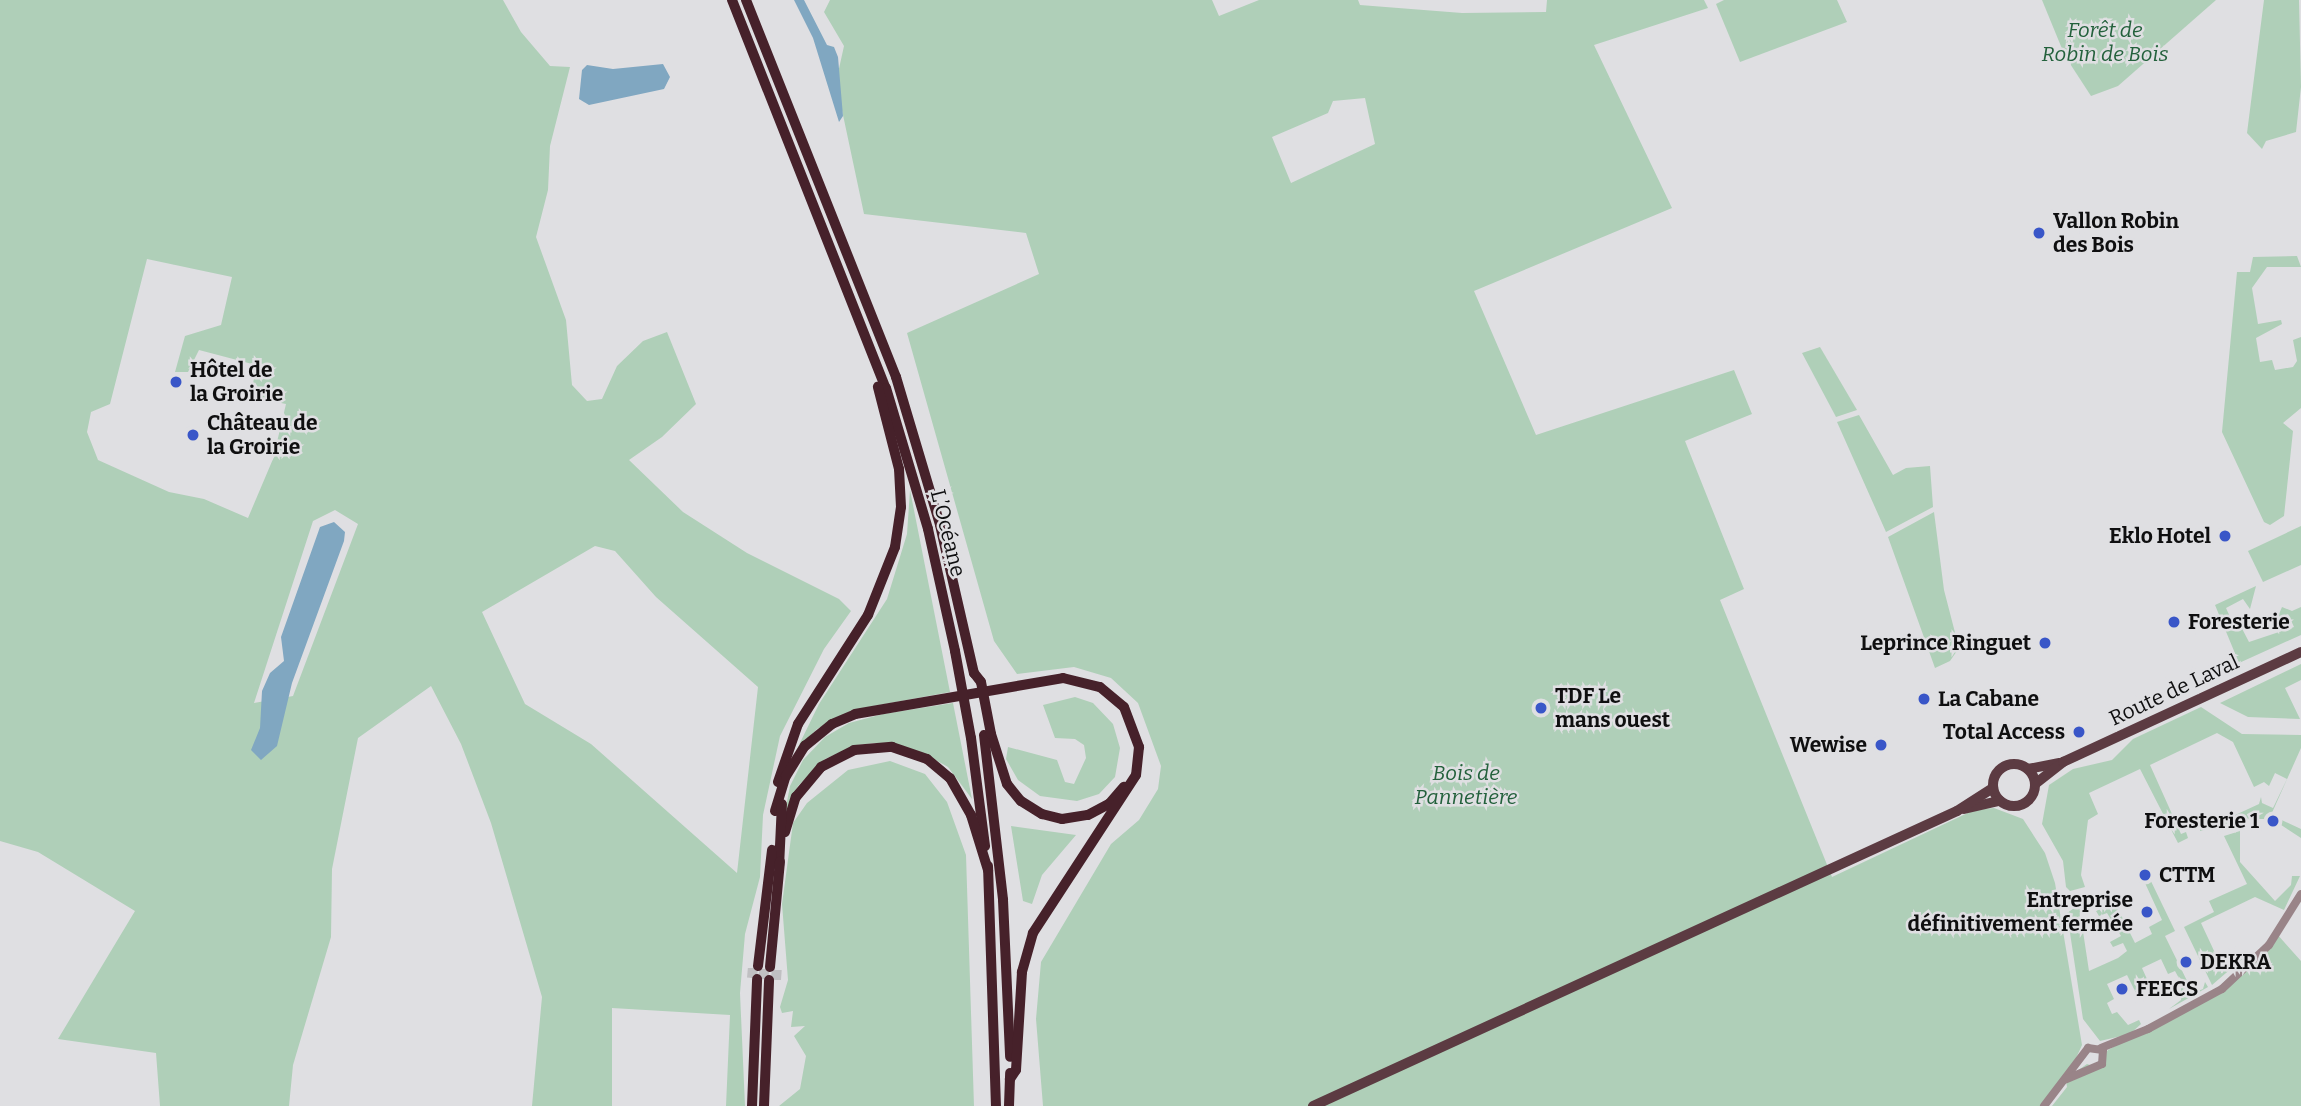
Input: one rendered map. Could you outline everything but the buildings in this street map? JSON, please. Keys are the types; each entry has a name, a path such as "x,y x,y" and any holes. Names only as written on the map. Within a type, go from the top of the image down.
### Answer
{"highway":[{"name":"L’Océane","path":"732,0 869,340 918,494 955,651 971,738 988,870 996,1106"},
{"name":"L’Océane","path":"746,0 896,377 940,525 987,735 1004,919 1009,1106"},
{"path":"869,340 867,354 899,469 898,534 872,607 792,736 777,787 765,966 771,902 788,818 807,780 836,757 883,747 927,759 950,778 967,804 988,870"},
{"path":"775,811 786,776 805,746 832,724 855,714 1063,678 1100,687 1124,707 1139,747 1136,775 1033,933 1022,972 1016,1070 1010,1079"},
{"path":"779,867 783,800 794,770 819,739 862,717 1041,684 1079,685 1103,694 1122,712 1133,736 1134,760 1125,786 1103,809 1071,819 1051,817 1027,806 1011,790 987,735"},
{"path":"752,1106 755,1016 763,979 769,1012 764,1106"},
{"path":"755,1028 768,1028"}],"main road":[{"name":"Route de Laval","path":"2035,784 2063,762 2301,652"},
{"name":"Route de Laval","path":"2028,769 2063,762"},
{"path":"1957,811 2000,801 2022,804 2033,795 2035,784 2028,769 2006,765 1997,772 1993,788 2000,801"},
{"path":"1313,1106 1921,828 1957,811 1993,788"}],"street":[{"path":"2044,1106 2092,1046 2101,1048 2127,1039 2209,996 2242,972 2281,929 2301,894"},
{"path":"2066,1079 2093,1067 2127,1039"},
{"path":"2101,1048 2105,1059"},
{"path":"2084,1054 2093,1067"}],"green space":[{"path":"0,0 503,0 521,32 550,66 570,67 550,146 548,190 536,237 566,320 572,385 587,401 602,399 617,366 643,341 667,332 696,404 662,437 629,460 683,512 747,553 839,599 851,611 824,649 780,736 763,815 760,877 745,934 740,993 745,1106 726,1106 730,1015 612,1008 612,1106 532,1106 542,997 491,823 461,744 431,686 358,738 332,869 331,937 293,1065 289,1106 160,1106 156,1053 58,1039 135,911 38,852 0,841","holes":["147,259 232,277 221,325 185,336 175,372 188,372 199,350 256,365 251,397 286,404 273,459 248,518 204,499 169,492 98,460 87,432 91,412 110,404","335,510 358,524 293,696 254,703 313,521","595,546 615,551 656,597 758,687 737,873 591,744 525,704 482,612"]},
{"name":"Bois de Pannetière","path":"830,0 1212,0 1219,16 1259,0 1358,0 1360,5 1462,13 1546,12 1547,0 1704,0 1708,8 1594,45 1672,208 1474,291 1536,435 1734,370 1752,414 1685,441 1744,589 1720,600 1832,877 1974,810 1994,808 2023,819 2045,853 2055,883 2082,1045 2067,1078 2087,1064 2096,1067 2108,1050 2209,996 2277,934 2301,961 2301,1106 2052,1106 2067,1087 2066,1080 2044,1106 1043,1106 1036,1019 1041,962 1111,844 1139,820 1158,789 1161,766 1138,703 1111,678 1074,667 1017,674 994,641 907,333 1039,274 1026,233 864,214 836,82 844,46 824,12","holes":["1365,98 1375,144 1291,183 1272,137 1328,113 1333,101"]},
{"path":"1724,0 1837,0 1847,22 1740,62 1716,4"},
{"name":"Forêt de Robin de Bois","path":"2042,0 2216,0 2118,86 2091,96 2065,56"},
{"path":"2264,0 2299,0 2301,87 2296,132 2266,141 2262,149 2247,133"},
{"path":"2297,256 2301,267 2267,267 2252,288 2258,324 2281,320 2282,324 2256,338 2260,362 2272,360 2275,370 2293,367 2297,361 2293,340 2301,337 2301,408 2283,423 2293,431 2284,516 2270,525 2264,522 2222,432 2237,272 2250,272 2253,257"},
{"path":"1820,347 1857,410 1836,417 1802,353"},
{"path":"1859,415 1893,475 1906,468 1930,466 1933,507 1886,532 1837,422"},
{"path":"910,490 950,692 852,710 817,729 796,751 819,704 887,599 907,534"},
{"path":"1934,512 1944,590 1959,648 1950,661 1935,668 1888,537"},
{"path":"2301,526 2301,565 2263,582 2248,551"},
{"path":"2256,586 2250,609 2243,599 2226,608 2231,619 2236,617 2249,642 2294,627 2288,614 2277,619 2282,607 2292,611 2301,607 2301,635 2239,663 2215,605"},
{"path":"2301,664 2301,680 2285,688 2300,719 2248,717 2220,703"},
{"path":"1075,697 1093,703 1113,724 1120,748 1115,777 1099,794 1077,801 1040,796 1018,780 1006,759 1008,747 1057,760 1065,782 1074,784 1086,758 1084,745 1075,739 1055,738 1043,705"},
{"path":"953,703 972,799 948,767 925,754 875,743 857,745 825,759 798,786 784,817 790,786 803,760 825,737 849,723 883,714"},
{"path":"2201,707 2242,734 2301,735 2301,748 2271,815 2301,829 2301,838 2272,819 2242,819 2200,831 2201,821 2204,826 2220,822 2259,804 2261,797 2262,803 2273,808 2287,779 2275,773 2269,786 2264,782 2254,787 2233,742 2217,733 2150,765 2181,834 2186,832 2188,838 2178,843 2140,769 2089,793 2098,814 2088,820 2081,875 2085,887 2070,891 2066,887 2063,861 2042,824 2049,785 2073,769 2112,760 2133,739"},
{"path":"890,761 925,774 947,802 966,855 974,1106 779,1106 800,1089 806,1056 794,1036 805,1026 791,1027 793,1011 782,1013 780,1007 788,980 782,904 793,823 807,803 848,770"},
{"path":"1011,826 1076,835 1042,875 1032,904 1023,901"},
{"path":"2240,831 2240,862 2275,901 2291,885 2292,876 2300,876 2284,910 2255,897 2201,923 2223,970 2247,955 2212,985 2184,927 2214,912 2209,901 2247,884 2224,836"},
{"path":"2148,875 2175,931 2165,936 2193,993 2203,989 2205,982 2208,987 2169,1009 2181,1000 2181,982 2175,971 2168,974 2161,959 2142,968 2151,988 2137,995 2127,975 2107,984 2114,999 2107,1003 2112,1014 2117,1012 2128,1025 2139,1020 2141,1024 2130,1034 2100,1041 2083,1019 2067,913 2093,895 2079,905 2089,971 2118,958 2127,951 2123,943 2113,947 2110,942 2121,936 2107,913 2099,916 2096,911 2112,904 2109,891 2135,943 2152,934 2149,927 2162,920 2145,883 2144,877"}],"water":[{"path":"794,0 804,0 827,45 834,47 838,57 843,116 839,122 813,38"},
{"path":"663,64 670,77 664,89 589,105 579,99 582,70 587,65 613,69"},
{"path":"334,522 345,532 344,541 292,683 277,746 261,760 251,750 260,728 262,691 270,673 284,661 281,637 320,527"}],"tunnel":[{"path":"752,978 753,966"},
{"path":"763,979 765,966"},
{"path":"776,980 777,967"}],"place":[{"name":"Vallon Robin des Bois","path":"2039,233"},
{"name":"Hôtel de la Groirie","path":"176,382"},
{"name":"Château de la Groirie","path":"193,435"},
{"name":"Eklo Hotel","path":"2225,536"},
{"name":"Foresterie","path":"2174,622"},
{"name":"Leprince Ringuet","path":"2045,643"},
{"name":"La Cabane","path":"1924,699"},
{"name":"TDF Le mans ouest","path":"1541,708"},
{"name":"Total Access","path":"2079,732"},
{"name":"Wewise","path":"1881,745"},
{"name":"Foresterie 1","path":"2273,821"},
{"name":"CTTM","path":"2145,875"},
{"name":"Entreprise définitivement fermée","path":"2147,912"},
{"name":"DEKRA","path":"2186,962"},
{"name":"FEECS","path":"2122,989"}]}
